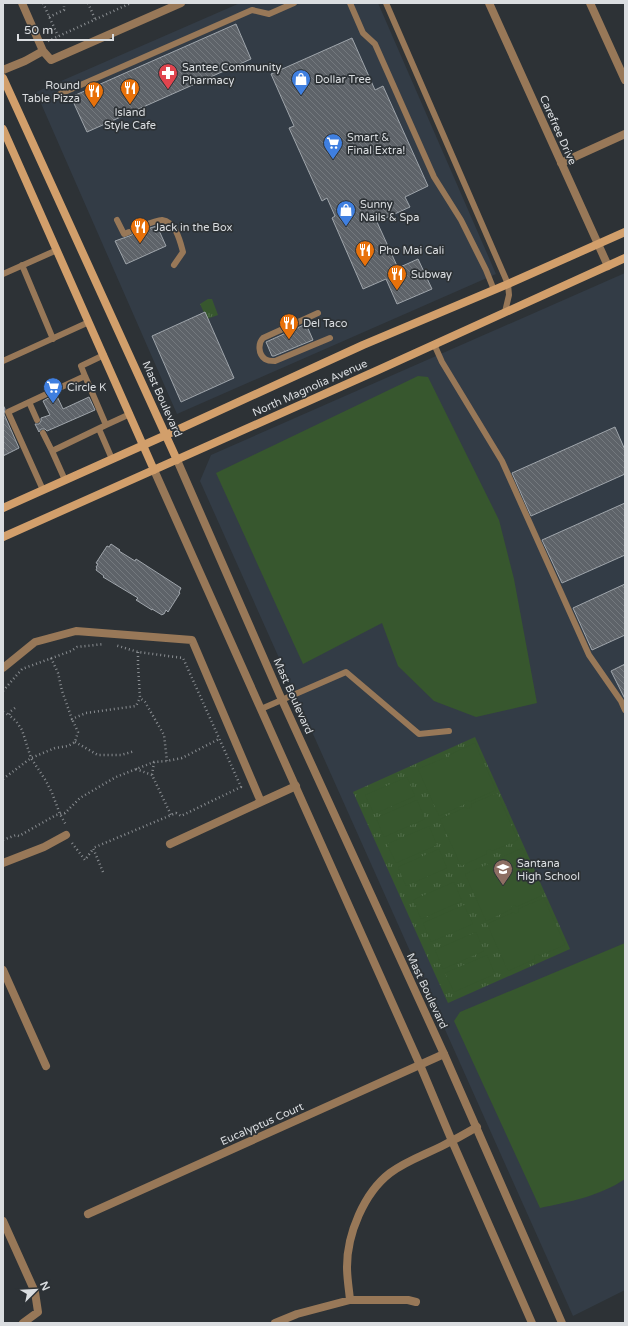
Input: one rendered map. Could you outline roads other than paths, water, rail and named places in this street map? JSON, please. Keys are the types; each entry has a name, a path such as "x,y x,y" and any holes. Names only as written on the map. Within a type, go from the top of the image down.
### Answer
{"main road":[{"name":"Mast Boulevard","path":"3,78 177,460"},
{"path":"3,129 154,470"},
{"name":"North Magnolia Avenue","path":"3,508 166,436 363,345 508,284 625,232"},
{"name":"North Magnolia Avenue","path":"3,537 625,258"}],"street":[{"path":"22,3 43,51 52,60 181,3"},
{"name":"Carefree Drive","path":"489,3 560,163 608,266"},
{"path":"590,3 625,80"},
{"path":"3,70 43,51"},
{"path":"560,163 625,134"},
{"name":"Mast Boulevard","path":"177,460 282,700 477,1127 562,1323"},
{"path":"154,470 420,1065 532,1323"},
{"path":"3,668 35,642 76,631 192,640 261,802"},
{"path":"170,844 296,786"},
{"path":"3,863 44,847 66,835"},
{"path":"3,970 46,1066"},
{"name":"Eucalyptus Court","path":"88,1214 444,1054"},
{"path":"350,1300 347,1268 353,1229 364,1205 380,1182 390,1173 415,1157 452,1141 477,1127"},
{"path":"3,1221 35,1292 38,1312 23,1323"},
{"path":"275,1323 298,1314 350,1300 408,1300 416,1302"}],"lane":[{"path":"60,94 252,10 269,14 294,3"},
{"path":"350,3 363,33 375,44 434,177 461,220 486,270 494,290"},
{"path":"386,3 508,284 509,295 505,312"},
{"path":"117,220 124,234 128,232"},
{"path":"140,227 162,220 170,224 177,232 183,252 174,265"},
{"path":"3,274 57,250"},
{"path":"22,265 53,338"},
{"path":"318,313 263,338 260,344 260,352 265,359 275,361 330,338"},
{"path":"3,361 89,322"},
{"path":"434,344 442,362 505,465 589,656 621,701 625,710"},
{"path":"104,355 81,366 106,425"},
{"path":"43,490 8,412 85,376"},
{"path":"29,402 37,420"},
{"path":"52,452 130,414"},
{"path":"99,429 112,459"},
{"path":"44,433 65,480"},
{"path":"261,709 346,672 419,734 449,731"}],"place":[{"name":"Santee Community Pharmacy","path":"168,90"},
{"name":"Dollar Tree","path":"301,96"},
{"name":"Island Style Cafe","path":"130,105"},
{"name":"Round Table Pizza","path":"94,108"},
{"name":"Smart & Final Extra!","path":"333,160"},
{"name":"Sunny Nails & Spa","path":"346,227"},
{"name":"Jack in the Box","path":"140,244"},
{"name":"Pho Mai Cali","path":"365,267"},
{"name":"Subway","path":"397,291"},
{"name":"Del Taco","path":"289,340"},
{"name":"Circle K","path":"53,404"},
{"name":"Santana High School","path":"503,886"}]}
